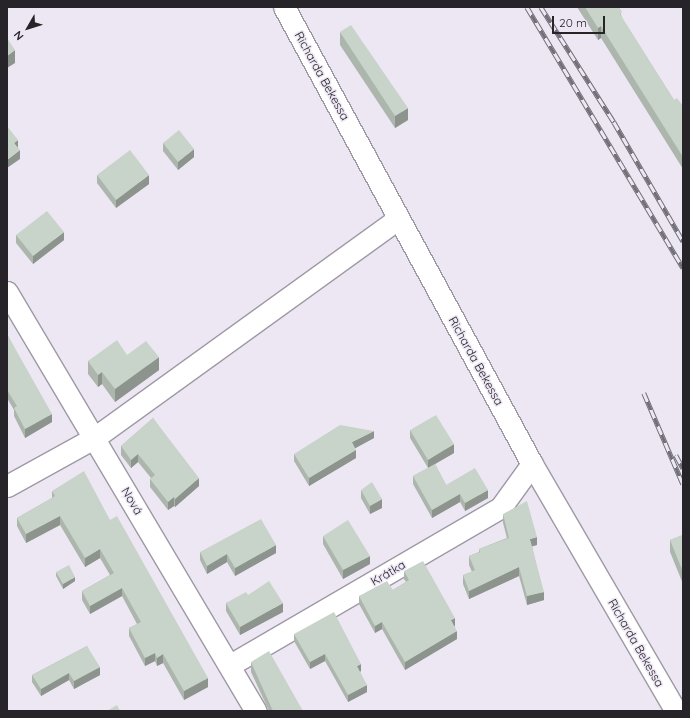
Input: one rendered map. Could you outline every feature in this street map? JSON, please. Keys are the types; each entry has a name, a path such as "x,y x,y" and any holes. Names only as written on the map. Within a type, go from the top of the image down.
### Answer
{"street":[{"name":"Richarda Bekessa","path":"284,7 532,464 676,711"},
{"path":"7,486 94,438 398,219"},
{"name":"Nová","path":"7,292 256,711"},
{"name":"Krátka","path":"230,665 501,507 532,464"}],"building":[{"path":"585,7 619,7 622,12 620,14 674,100 677,98 683,106 683,157 601,26 598,28"},
{"path":"351,25 408,108 395,116 340,32"},
{"path":"7,38 15,50 7,56"},
{"path":"7,126 18,140 14,143 20,150 7,160"},
{"path":"179,130 194,149 178,162 163,143"},
{"path":"130,150 149,175 116,200 97,175"},
{"path":"47,211 64,232 33,256 16,235"},
{"path":"7,334 52,414 25,429 14,408 17,406 7,390"},
{"path":"117,340 127,355 146,341 159,357 115,389 102,372 98,375 88,361"},
{"path":"436,415 454,444 428,460 410,430"},
{"path":"153,418 199,478 175,499 174,497 168,502 150,479 155,475 138,454 131,460 121,446"},
{"path":"340,425 374,431 352,442 356,450 309,478 294,454"},
{"path":"435,464 446,485 475,468 488,490 465,503 460,494 432,510 413,476"},
{"path":"84,471 110,520 117,516 208,678 184,691 163,654 157,658 155,653 145,658 129,628 141,622 122,588 90,606 82,591 114,573 100,549 85,558 60,516 26,534 17,518 55,496 52,491"},
{"path":"372,482 382,499 370,506 361,490"},
{"path":"527,501 537,537 530,539 544,592 527,596 519,567 469,591 463,575 475,570 469,556 480,552 479,549 509,538 503,514"},
{"path":"261,519 276,545 235,568 227,554 207,566 200,552"},
{"path":"348,520 370,556 343,570 323,536"},
{"path":"683,535 683,572 670,540"},
{"path":"423,561 455,618 451,620 457,631 405,662 382,622 375,626 359,596 387,581 393,590 409,580 404,571"},
{"path":"69,565 75,577 63,584 56,572"},
{"path":"269,581 283,603 240,627 226,603 246,592 248,595"},
{"path":"334,612 361,664 357,666 367,685 348,695 325,654 310,662 294,634"},
{"path":"87,646 100,667 74,681 69,673 41,689 32,675"},
{"path":"269,651 303,711 273,711 251,662"},
{"path":"117,705 120,711 107,711"}],"railway":[{"path":"527,7 683,268"},
{"path":"541,7 614,122 683,241"},
{"path":"644,393 683,484"},
{"path":"676,455 683,468"}]}
